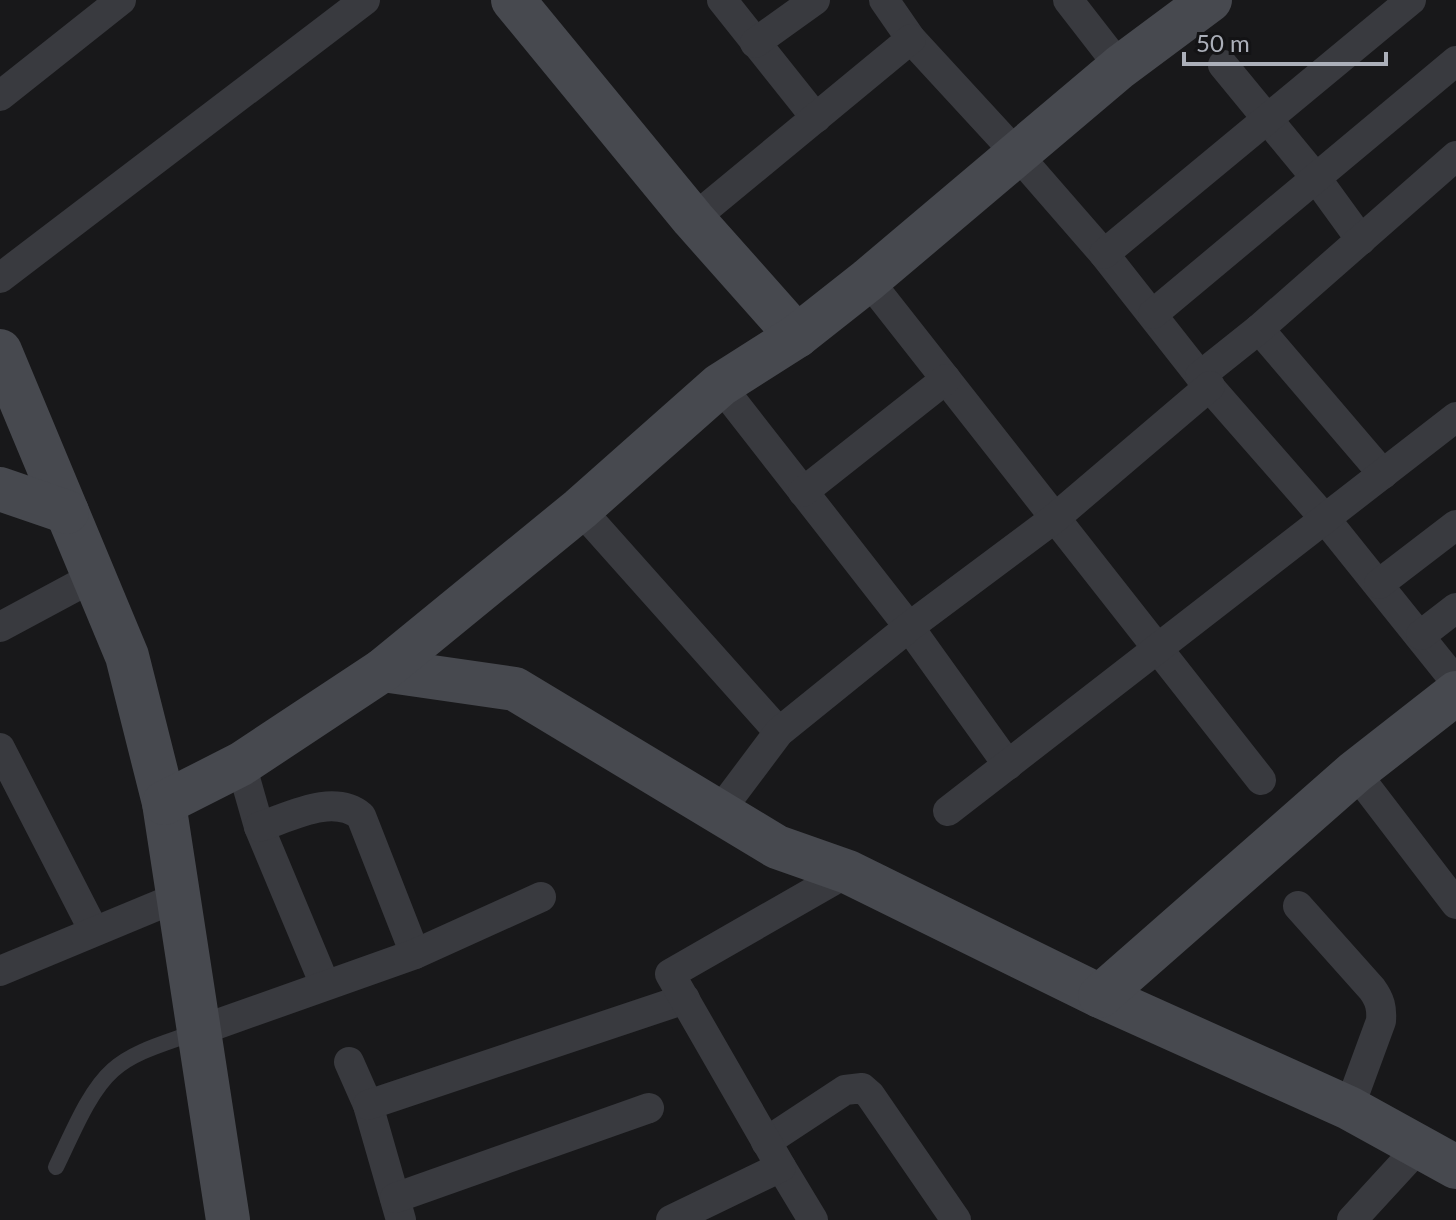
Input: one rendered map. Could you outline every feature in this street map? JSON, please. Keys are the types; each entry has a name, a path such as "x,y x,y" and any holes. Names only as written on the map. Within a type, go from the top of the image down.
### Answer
{"street":[{"path":"0,96 121,0"},
{"path":"0,278 365,0"},
{"path":"722,0 816,118"},
{"path":"755,43 815,0"},
{"path":"884,0 911,39 1104,254 1205,381 1421,635 1456,682"},
{"path":"1068,0 1120,67"},
{"path":"164,803 241,764 383,670 580,509 720,385 797,336 868,280 1120,67 1210,0"},
{"path":"1104,254 1411,0"},
{"path":"520,2 693,219 797,336"},
{"path":"693,219 911,39"},
{"path":"1153,314 1456,61"},
{"path":"1223,65 1316,178 1361,240"},
{"path":"719,812 779,732 909,627 1055,518 1259,329 1456,156"},
{"path":"868,280 1261,780"},
{"path":"1259,329 1383,474"},
{"path":"3,370 95,576 127,656 164,803 228,1220"},
{"path":"803,492 946,379"},
{"path":"720,385 909,627 1008,765"},
{"path":"948,811 1456,417"},
{"path":"0,489 67,512"},
{"path":"580,509 779,732"},
{"path":"1379,584 1456,525"},
{"path":"0,627 95,576"},
{"path":"1421,635 1456,608"},
{"path":"383,670 515,689 777,847 848,872 1100,996 1349,1108 1438,1157 1352,1220"},
{"path":"1100,996 1355,772 1456,693"},
{"path":"0,748 94,931"},
{"path":"241,764 259,827 325,985"},
{"path":"1355,772 1446,870 1456,904"},
{"path":"259,827 324,807 350,807 361,816 415,954"},
{"path":"813,1220 670,974 848,872"},
{"path":"0,971 178,897"},
{"path":"198,1031 415,954 541,897"},
{"path":"1298,906 1372,989 1382,1009 1381,1021 1349,1108"},
{"path":"368,1105 685,999"},
{"path":"349,1062 368,1105 398,1209 649,1108"},
{"path":"673,1220 774,1154 845,1090 862,1088 870,1095 956,1220"}],"lane":[{"path":"56,1167 98,1087 113,1070 132,1057 198,1031"}]}
